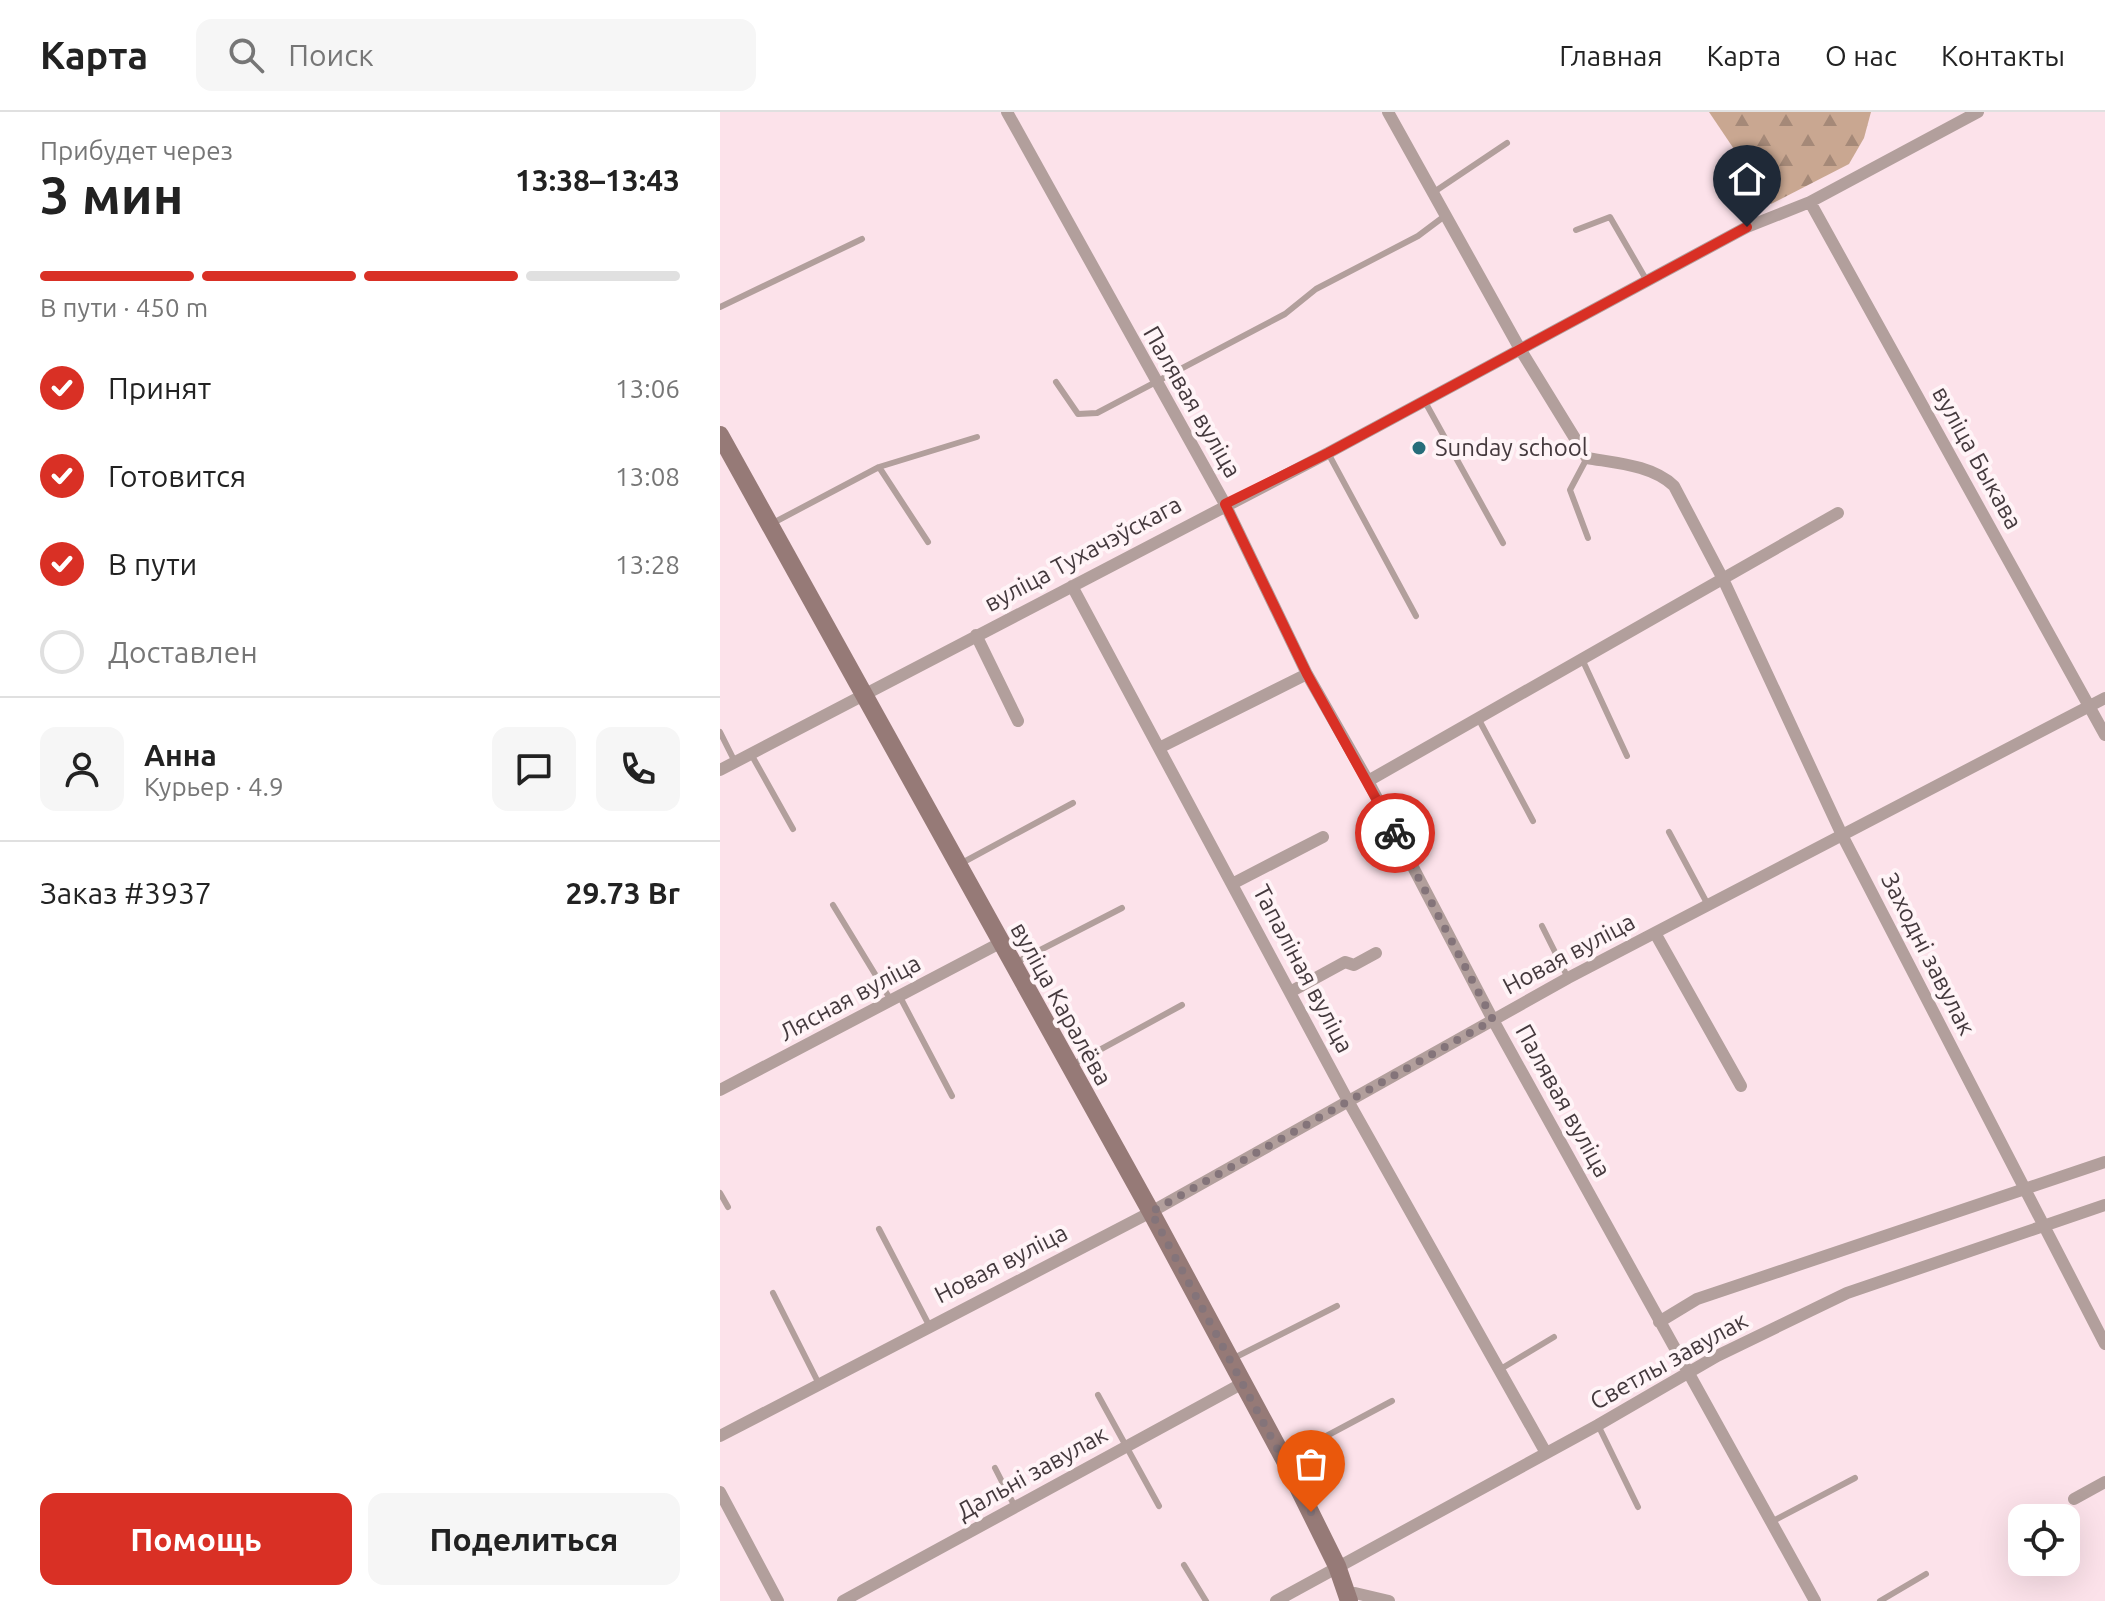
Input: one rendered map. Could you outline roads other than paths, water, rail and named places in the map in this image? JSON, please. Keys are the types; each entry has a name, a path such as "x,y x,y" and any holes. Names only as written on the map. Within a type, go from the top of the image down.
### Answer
{"main road":[{"name":"вуліца Каралёва","path":"720,435 1231,1359 1337,1566 1348,1599"}],"street":[{"name":"Палявая вуліца","path":"1007,112 1156,385 1225,504 1307,674 1368,781 1493,1020 1815,1601"},
{"path":"1388,112 1520,349 1587,458"},
{"name":"вуліца Тухачэўскага","path":"720,770 1328,453 1747,227 1810,202 1978,112"},
{"name":"вуліца Быкава","path":"1810,202 2105,735"},
{"name":"Заходні завулак","path":"1587,458 1664,476 1674,486 1723,579 1842,835 2105,1344"},
{"path":"1368,781 1838,513"},
{"name":"Тапаліная вуліца","path":"1072,586 1347,1099 1546,1453"},
{"path":"976,635 1018,721"},
{"path":"1159,748 1307,674"},
{"name":"Новая вуліца","path":"720,1436 1151,1212 1347,1099 1568,978 2105,698"},
{"path":"1232,884 1323,837"},
{"path":"1655,933 1741,1086"},
{"name":"Лясная вуліца","path":"720,1090 1000,943"},
{"path":"1290,992 1345,962 1354,965 1376,953"},
{"name":"Светлы завулак","path":"1659,1322 1697,1299 2105,1162"},
{"name":"Светлы завулак","path":"1276,1601 1687,1373 1847,1293 2105,1205"},
{"name":"Дальні завулак","path":"843,1601 1243,1383"},
{"path":"2074,1499 2105,1482"},
{"path":"720,1492 778,1601"},
{"path":"1348,1599 1355,1593 1389,1601"}],"lane":[{"path":"1434,192 1507,143"},
{"path":"1056,382 1078,414 1097,413 1156,385 1285,314 1316,289 1418,236 1446,215"},
{"path":"1576,230 1610,217 1647,281"},
{"path":"720,307 862,239"},
{"path":"1424,400 1503,543"},
{"path":"769,525 879,467 977,437"},
{"path":"1328,453 1416,616"},
{"path":"1587,458 1570,490 1588,538"},
{"path":"879,467 928,542"},
{"path":"1582,659 1627,756"},
{"path":"1478,718 1533,821"},
{"path":"720,732 735,762"},
{"path":"751,754 793,829"},
{"path":"957,866 1073,803"},
{"path":"1669,832 1708,905"},
{"path":"833,905 896,999 952,1096"},
{"path":"1012,965 1122,908"},
{"path":"1542,926 1568,978"},
{"path":"1069,1067 1182,1005"},
{"path":"720,1193 728,1207"},
{"path":"879,1229 930,1327"},
{"path":"773,1293 819,1384"},
{"path":"1231,1359 1337,1306"},
{"path":"1499,1370 1554,1337"},
{"path":"1098,1395 1159,1506"},
{"path":"1284,1459 1392,1401"},
{"path":"1598,1425 1638,1507"},
{"path":"995,1468 1016,1509"},
{"path":"1771,1522 1855,1478"},
{"path":"1184,1565 1206,1601"},
{"path":"1880,1601 1926,1574"}],"place":[{"name":"Sunday school","path":"1419,448"}]}
